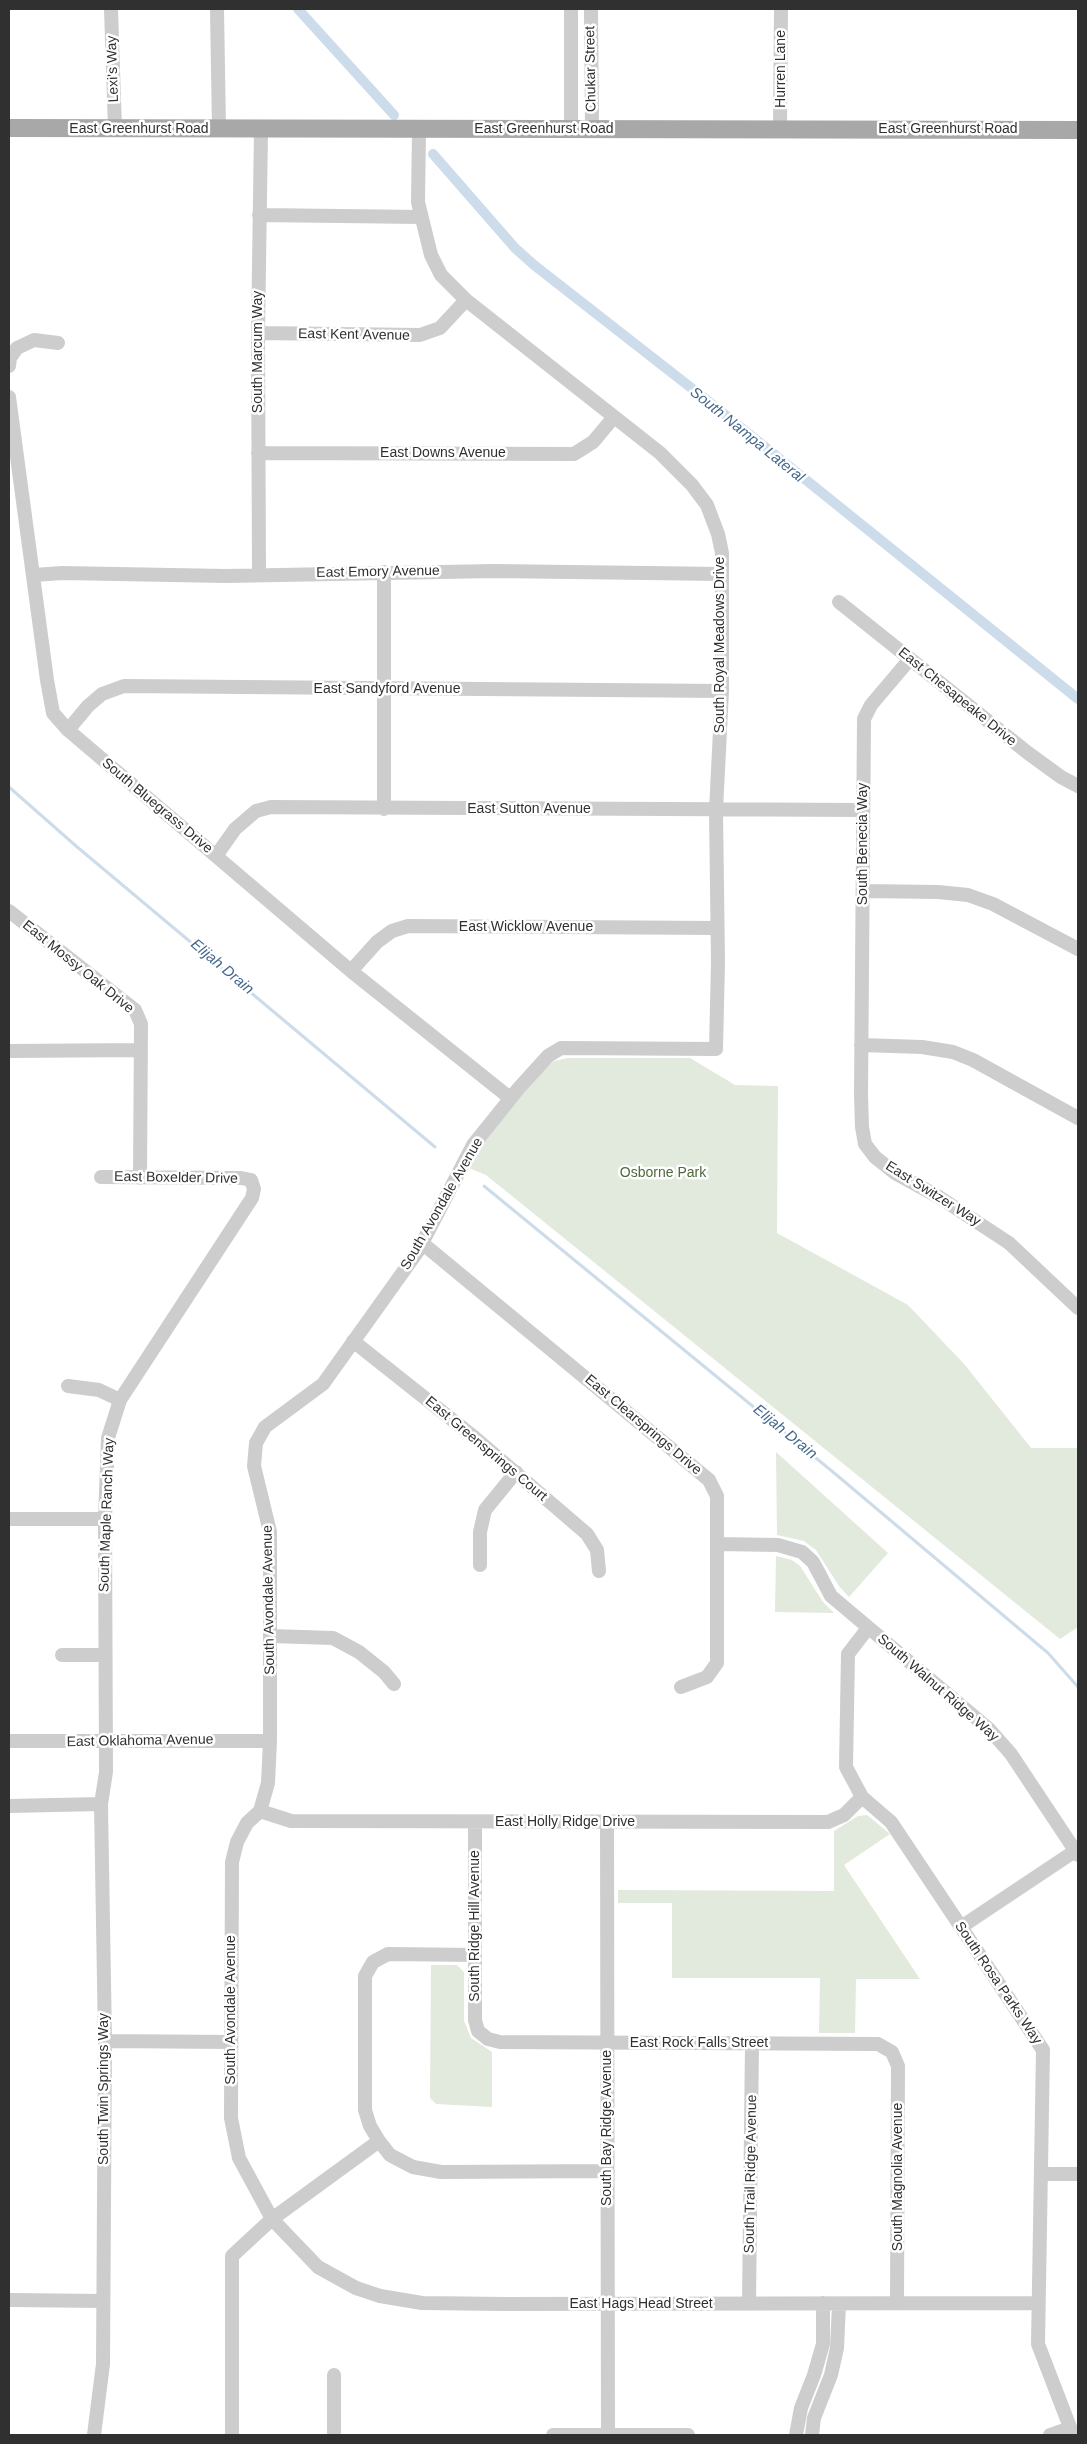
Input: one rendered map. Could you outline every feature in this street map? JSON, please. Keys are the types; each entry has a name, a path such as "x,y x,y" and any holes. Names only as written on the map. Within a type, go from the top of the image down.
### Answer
{"main road":[{"name":"East Greenhurst Road","path":"9,128 261,130 1078,130"}],"street":[{"name":"Lexi's Way","path":"112,9 115,129"},
{"path":"217,9 219,129"},
{"name":"Chukar Street","path":"571,9 571,129"},
{"name":"Chukar Street","path":"591,9 592,129"},
{"name":"Hurren Lane","path":"780,129 781,9"},
{"name":"South Marcum Way","path":"259,574 258,334 261,130"},
{"name":"South Royal Meadows Drive","path":"419,130 418,202 430,255 438,268 466,300 660,453 692,485 707,505 722,553 722,691 716,810 716,1049"},
{"path":"259,215 421,216"},
{"name":"East Kent Avenue","path":"258,334 420,335 440,328 466,300"},
{"path":"9,366 10,358 17,348 34,340 58,344"},
{"name":"South Bluegrass Drive","path":"9,397 53,714 68,730 351,971 510,1098"},
{"name":"East Downs Avenue","path":"258,452 574,454 593,442 614,417"},
{"path":"384,572 384,808"},
{"name":"East Emory Avenue","path":"34,575 62,573 226,576 384,572 722,574"},
{"name":"East Chesapeake Drive","path":"840,602 1028,753 1061,777 1078,786"},
{"name":"South Benecia Way","path":"861,1044 864,891 862,810 864,719 871,705 910,659"},
{"name":"East Sandyford Avenue","path":"68,730 88,706 102,694 124,686 385,690 722,691"},
{"name":"East Sutton Avenue","path":"216,856 234,829 256,811 271,806 862,810"},
{"path":"864,891 938,892 968,895 993,904 1078,950"},
{"name":"East Mossy Oak Drive","path":"9,911 136,1010 141,1024 142,1050 140,1178"},
{"name":"East Wicklow Avenue","path":"351,971 377,942 392,931 408,926 717,928"},
{"path":"861,1044 922,1046 953,1052 973,1060 1078,1118"},
{"name":"East Switzer Way","path":"861,1044 862,1127 866,1144 875,1157 895,1173 939,1197 1009,1243 1078,1308"},
{"name":"South Avondale Avenue","path":"272,2219 239,2158 231,2118 232,1862 236,1842 247,1823 260,1810 268,1783 270,1741 272,1636 270,1532 254,1466 256,1443 265,1427 324,1384 422,1243 473,1145 510,1098 548,1056 562,1048 716,1049"},
{"path":"9,1051 142,1050"},
{"name":"East Boxelder Drive","path":"100,1177 251,1180"},
{"name":"South Maple Ranch Way","path":"104,1742 105,1519 108,1438 120,1400 252,1198 254,1189 251,1180"},
{"name":"East Clearsprings Drive","path":"422,1243 710,1480 717,1496 717,1662 707,1677 681,1687"},
{"name":"East Greensprings Court","path":"353,1341 516,1472 587,1534 597,1550 599,1571"},
{"path":"68,1386 98,1390 120,1400"},
{"path":"480,1565 480,1532 485,1510 516,1472"},
{"path":"9,1519 105,1519"},
{"name":"South Walnut Ridge Way","path":"718,1544 778,1544 802,1552 814,1562 831,1596 989,1729 1011,1754 1077,1852"},
{"name":"South Rosa Parks Way","path":"868,1628 848,1654 846,1766 862,1797 892,1822 1043,2050 1038,2344 1072,2432"},
{"path":"272,1636 333,1638 359,1652 384,1672 394,1684"},
{"path":"62,1655 105,1655"},
{"name":"East Oklahoma Avenue","path":"9,1741 270,1741"},
{"name":"South Twin Springs Way","path":"94,2435 103,2364 104,2301 105,2041 101,1804 106,1772 104,1742"},
{"name":"East Holly Ridge Drive","path":"260,1810 291,1822 828,1822 844,1815 862,1797"},
{"path":"9,1806 101,1804"},
{"name":"South Ridge Hill Avenue","path":"475,1822 474,2020 478,2030"},
{"name":"South Bay Ridge Avenue","path":"607,1822 608,2435"},
{"path":"961,1927 1077,1852"},
{"path":"474,1955 388,1954 372,1962 365,1976 365,2110 370,2126 379,2141 390,2155 413,2167 441,2172 608,2172"},
{"name":"East Rock Falls Street","path":"478,2030 488,2039 500,2042 878,2044 892,2052"},
{"path":"105,2041 231,2042"},
{"name":"South Trail Ridge Avenue","path":"750,2304 752,2043"},
{"name":"South Magnolia Avenue","path":"892,2052 898,2066 897,2303"},
{"path":"232,2435 232,2256 272,2219 379,2141"},
{"path":"1041,2174 1078,2174"},
{"name":"East Hags Head Street","path":"272,2219 318,2266 356,2288 380,2296 422,2303 1038,2303"},
{"path":"9,2300 104,2301"},
{"path":"796,2435 801,2408 814,2375 823,2344 823,2303"},
{"path":"812,2435 814,2418 831,2375 837,2348 839,2304"},
{"path":"334,2375 334,2435"},
{"path":"1050,2435 1072,2432"},
{"path":"553,2435 688,2435"}],"green space":[{"name":"Osborne Park","path":"568,1058 690,1058 735,1085 778,1086 777,1233 908,1305 965,1365 1031,1448 1078,1448 1078,1627 1060,1639 486,1175 469,1168 486,1139 544,1069 554,1061"},
{"path":"776,1452 888,1553 849,1597 839,1586 816,1550 804,1541 777,1535"},
{"path":"776,1556 792,1560 800,1566 823,1602 834,1613 775,1612"},
{"path":"867,1815 890,1834 844,1865 920,1979 856,1979 855,2033 819,2033 820,1978 672,1978 672,1903 618,1903 618,1890 834,1891 834,1831 858,1816"},
{"path":"431,1965 457,1965 464,1972 464,2021 471,2038 492,2052 492,2107 436,2104 430,2098"}],"waterway":[{"name":"South Nampa Lateral","path":"298,9 394,115"},
{"name":"South Nampa Lateral","path":"433,154 515,248 534,265 708,401 1078,699"},
{"name":"Elijah Drain","path":"9,787 76,846 435,1147"},
{"name":"Elijah Drain","path":"484,1186 833,1472 1048,1653 1078,1687"}]}
